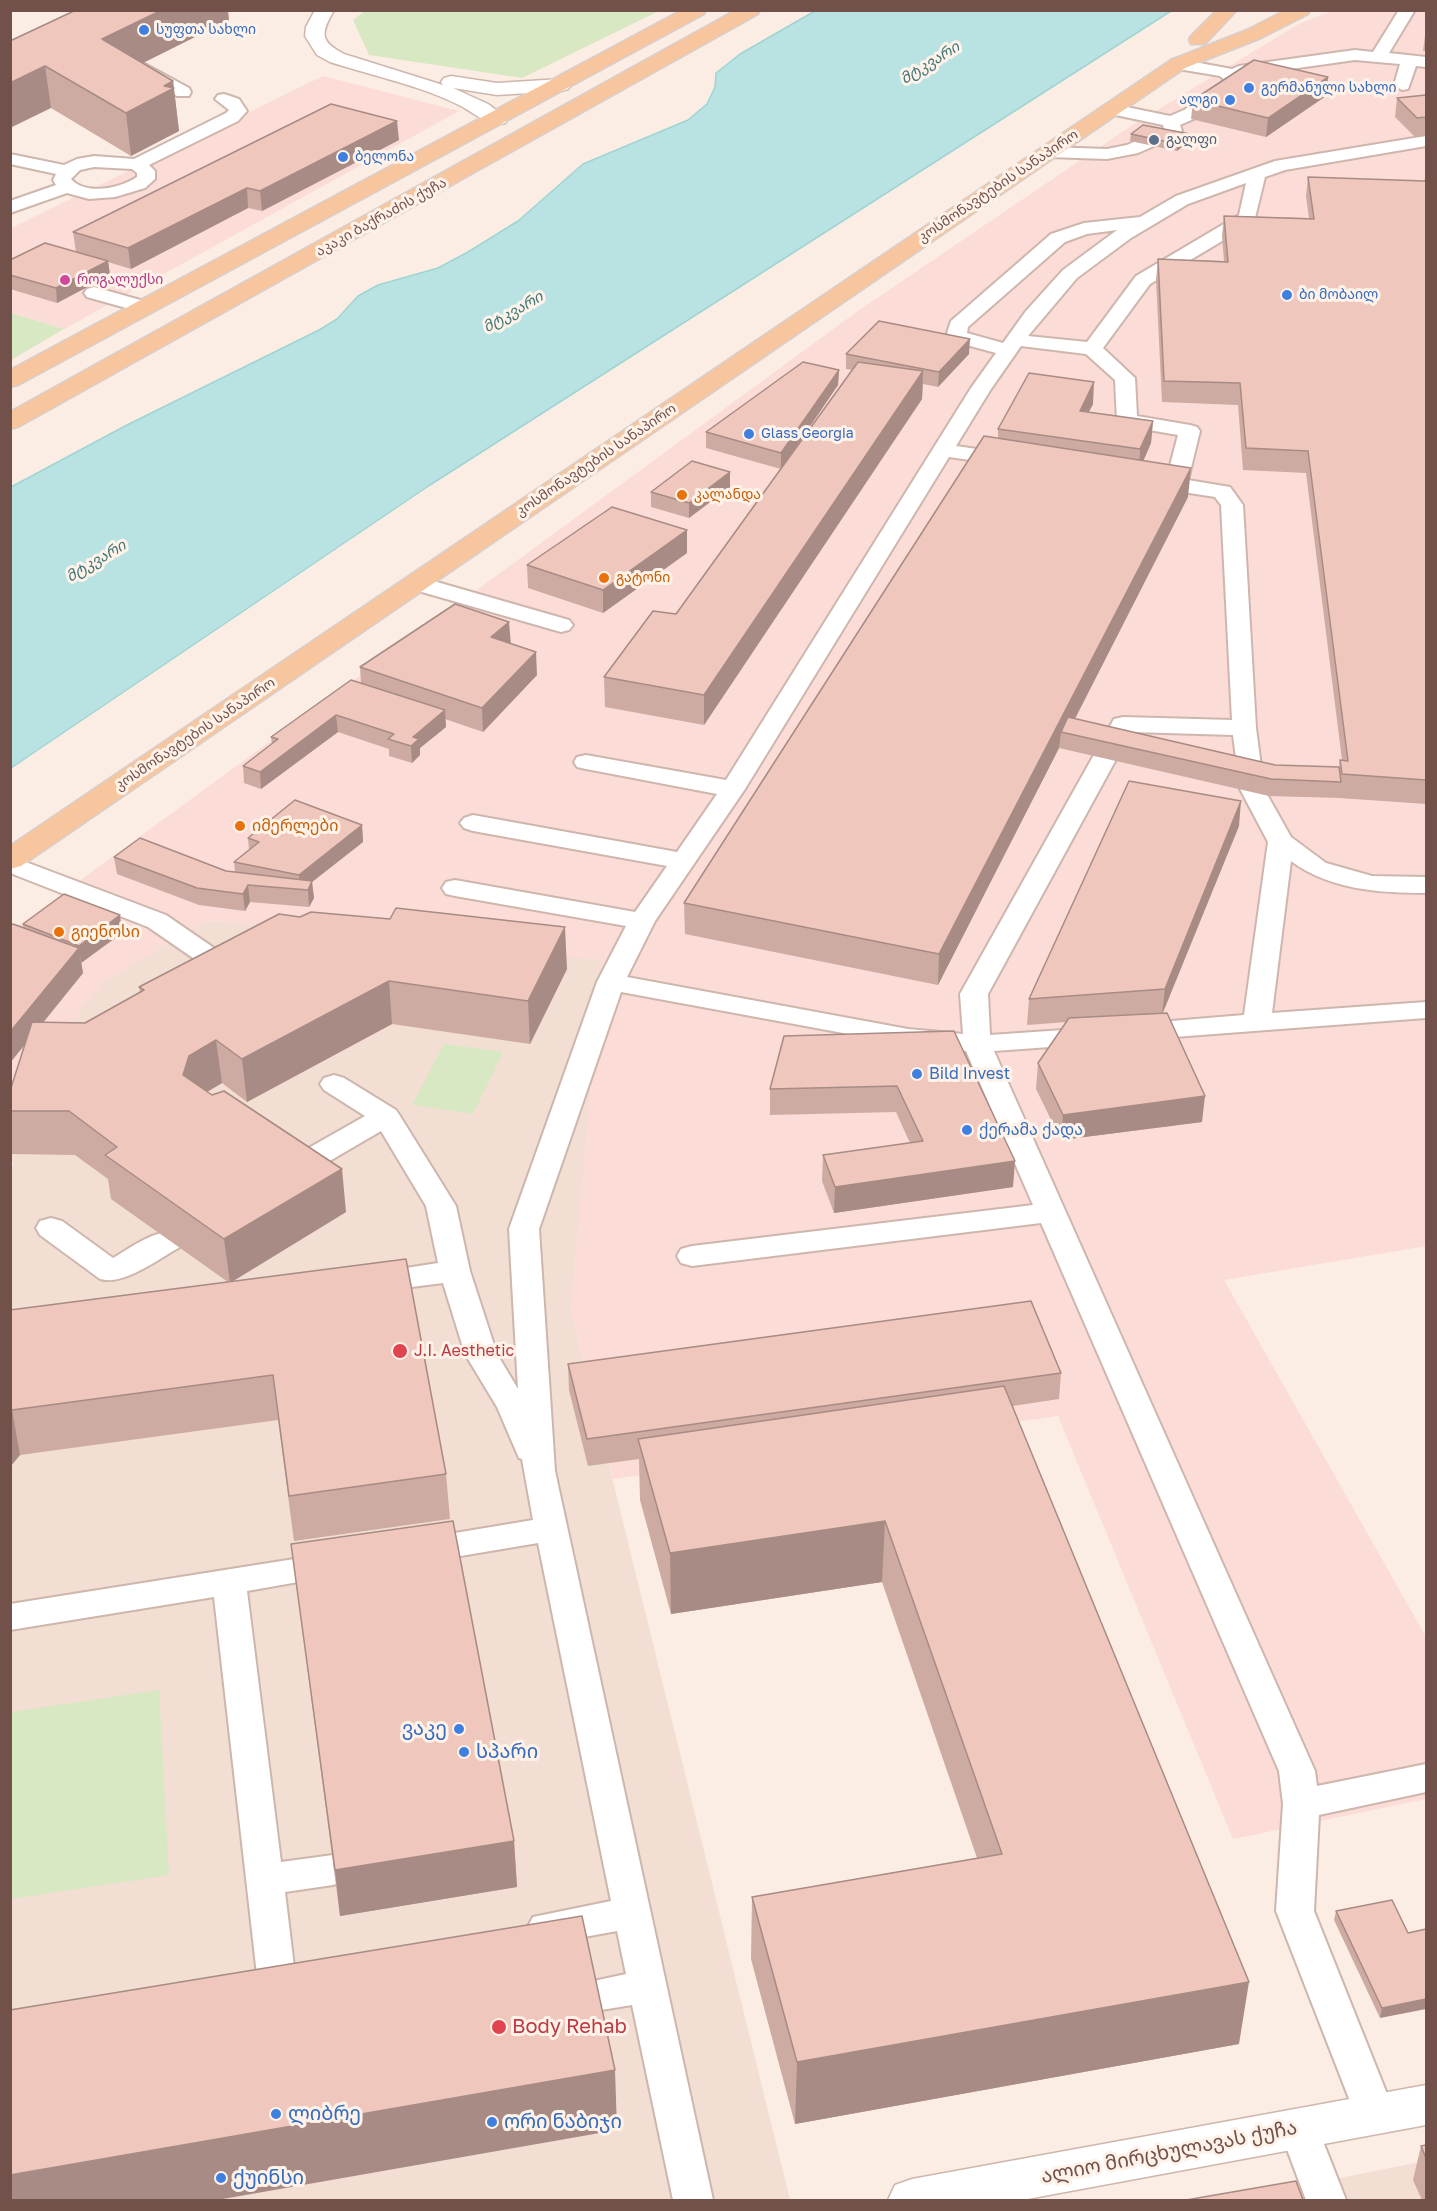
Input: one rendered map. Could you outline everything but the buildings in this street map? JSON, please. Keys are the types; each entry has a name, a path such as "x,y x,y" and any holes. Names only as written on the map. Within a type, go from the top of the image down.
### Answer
{"main road":[{"name":"აკაკი ბაქრაძის ქუჩა","path":"10,380 697,10"},
{"name":"აკაკი ბაქრაძის ქუჩა","path":"10,422 751,10"},
{"name":"კოსმონავტების სანაპირო","path":"10,862 1180,62 1254,34 1300,10"},
{"name":"კოსმონავტების სანაპირო","path":"1180,62 1198,40 1235,13"}],"street":[{"path":"325,10 315,27 314,36 318,45 337,58 453,96 483,108 498,119"},
{"path":"378,70 497,89 561,85"},
{"name":"ალიო მირცხულავას ქუჩა","path":"912,2200 1426,2105"}],"lane":[{"path":"1379,56 1407,10"},
{"path":"1180,62 1225,72 1354,55 1418,61 1402,85"},
{"path":"1347,76 1354,55"},
{"path":"141,67 183,92"},
{"path":"1112,109 1172,122 1190,114 1238,82 1225,72"},
{"path":"137,164 232,117 238,111 237,107 231,101 224,99"},
{"path":"1048,152 1107,154 1132,149 1173,131 1172,122"},
{"path":"693,2200 539,1471 524,1230 611,982 642,921 734,789 981,388 1033,315 1070,274 1124,234 1182,200 1281,165 1426,141"},
{"path":"10,159 67,179 93,193 125,190 141,183 148,175 143,167 137,164 99,161 75,167 67,179 19,197 10,208"},
{"path":"1092,349 1143,280 1248,218 1257,174"},
{"path":"1145,221 1084,229 1059,238 958,325 957,333 959,337 1012,345 1092,349 1125,378 1126,421 1190,431 1176,484"},
{"path":"94,293 144,308"},
{"path":"943,450 1036,464"},
{"path":"1130,477 1222,492 1233,505 1244,728 1252,789 1281,842 1317,868 1370,884 1426,885"},
{"path":"416,583 561,625"},
{"path":"1244,728 1123,724 974,994 977,1044 1297,1771 1301,1804 1295,1911 1375,2114"},
{"path":"586,762 734,789"},
{"path":"473,824 683,861"},
{"path":"1257,1023 1281,842"},
{"path":"10,862 157,921 204,954"},
{"path":"455,888 642,921"},
{"path":"611,982 908,1037 977,1044 1426,1010"},
{"path":"334,1084 386,1116 441,1206 455,1271 481,1354 513,1407 539,1471"},
{"path":"287,1173 386,1116"},
{"path":"692,1256 1050,1212"},
{"path":"51,1228 111,1272 169,1240"},
{"path":"350,1285 455,1271"},
{"path":"10,1617 550,1529"},
{"path":"229,1582 276,1974"},
{"path":"1301,1804 1426,1778"},
{"path":"264,1880 333,1870"},
{"path":"513,1934 631,1913"},
{"path":"589,1996 647,1986"},
{"path":"1299,2128 1326,2200"}],"shaded area":[{"path":"1332,11 1426,11 1426,1246 1224,1280 1426,1637 1426,1799 1233,1839 1058,1416 613,1479 571,1311 601,960 205,920 103,982 11,1095 11,931 858,311 1128,128 1297,25"},
{"path":"323,76 459,111 64,329 11,313 11,228"},
{"path":"205,920 602,960 571,1311 790,2200 11,2200 10,1167 14,1163 11,1161 11,1095 103,982"},
{"path":"1426,2161 1426,2200 1227,2200"}],"green space":[{"path":"366,10 659,11 522,78 369,55 353,20"},
{"path":"11,313 64,329 11,360"},
{"path":"444,1044 503,1052 473,1114 412,1105"},
{"path":"159,1690 169,1875 11,1899 11,1712"}],"water":[{"name":"მტკვარი","path":"815,11 1171,11 430,485 11,768 11,487 127,425 319,330 337,319 358,296 378,285 438,268 468,252 518,221 583,164 688,120 707,104 715,87 716,73 740,54"}],"place":[{"name":"სუფთა სახლი","path":"144,30"},
{"name":"გერმანული სახლი","path":"1249,88"},
{"name":"ალგი","path":"1230,100"},
{"name":"გალფი","path":"1154,140"},
{"name":"ბელონა","path":"343,157"},
{"name":"როგალუქსი","path":"65,280"},
{"name":"ბი მობაილ","path":"1287,295"},
{"name":"Glass Georgia","path":"749,434"},
{"name":"კალანდა","path":"682,495"},
{"name":"გატონი","path":"604,578"},
{"name":"იმერლები","path":"240,826"},
{"name":"გიენოსი","path":"59,932"},
{"name":"Bild Invest","path":"917,1074"},
{"name":"ქერამა ქადა","path":"967,1130"},
{"name":"J.I. Aesthetic","path":"400,1351"},
{"name":"ვაკე","path":"459,1729"},
{"name":"სპარი","path":"464,1752"},
{"name":"Body Rehab","path":"499,2027"},
{"name":"ლიბრე","path":"276,2114"},
{"name":"ორი ნაბიჯი","path":"492,2122"},
{"name":"ქუინსი","path":"221,2178"}]}
